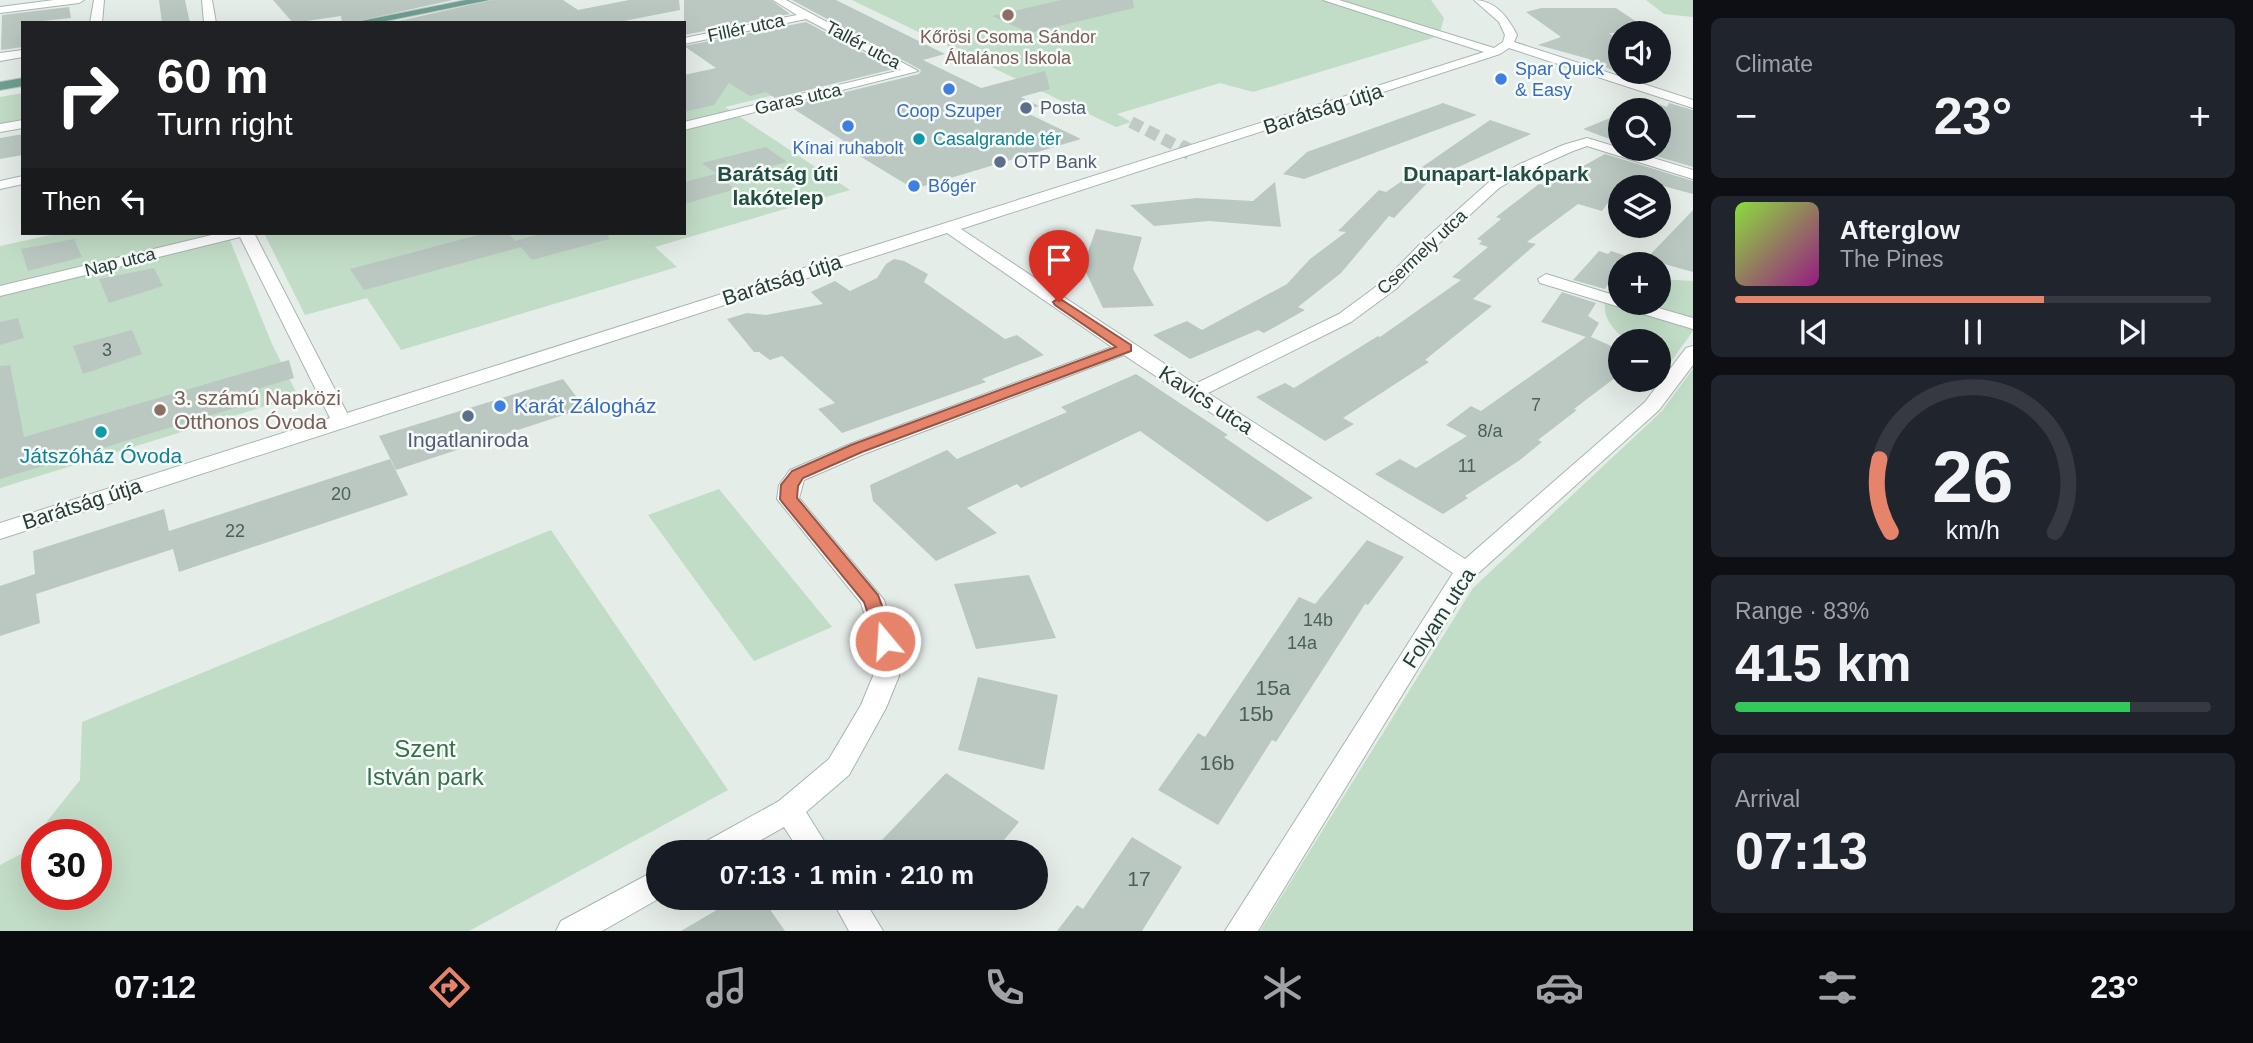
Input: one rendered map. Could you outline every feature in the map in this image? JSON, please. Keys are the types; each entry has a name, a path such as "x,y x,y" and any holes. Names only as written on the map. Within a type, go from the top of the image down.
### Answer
{"main road":[{"path":"367,21 477,1"},
{"path":"0,86 21,82"}],"street":[{"path":"0,10 79,0"},
{"path":"96,21 99,0"},
{"path":"207,0 210,21"},
{"name":"Tallér utca","path":"778,0 912,71"},
{"path":"1328,0 1693,104"},
{"path":"1479,0 1504,20 1511,34 1502,48"},
{"name":"Fillér utca","path":"686,41 807,16"},
{"name":"Barátság útja","path":"0,531 1502,48"},
{"path":"0,57 21,53"},
{"name":"Garas utca","path":"686,126 912,71"},
{"path":"0,128 21,124"},
{"name":"Csermely utca","path":"1194,392 1345,318 1391,284 1429,244 1494,185 1523,168 1587,142 1693,175"},
{"path":"0,185 21,180"},
{"name":"Kavics utca","path":"948,227 1126,348 1466,571"},
{"name":"Nap utca","path":"0,291 231,235"},
{"path":"247,235 341,421"},
{"path":"1546,279 1608,298"},
{"path":"1664,315 1693,324"},
{"path":"735,840 789,810 839,767 873,708 886,676 885,641 872,600 788,499 790,485 797,475 856,449 1126,348"},
{"name":"Folyam utca","path":"1241,931 1466,571 1652,406 1693,352"},
{"path":"789,810 808,840"},
{"path":"572,931 646,890"},
{"path":"854,910 867,931"}],"green space":[{"path":"852,0 1431,0 1444,18 1439,36 1253,92 1220,83 1117,114 1131,122 1116,127"},
{"path":"1646,0 1693,0 1693,17 1664,14"},
{"path":"869,72 725,107 850,190 655,247 677,267 401,350 367,298 305,315 265,235 686,235 686,86"},
{"path":"21,93 21,123 0,128 0,97"},
{"path":"51,235 228,235 272,344 298,396 0,488 0,246"},
{"path":"1671,280 1693,281 1693,331 1671,361 1671,329 1614,329 1606,314 1607,292 1608,315 1671,315"},
{"path":"1693,369 1693,931 1260,931 1473,588 1662,411"},
{"path":"719,489 832,627 754,661 648,515"},
{"name":"Szent István park","path":"551,530 728,790 469,931 0,931 0,865 21,854 21,910 112,910 112,819 49,819 80,780 82,722"}],"building":[{"path":"159,0 185,0 190,21 162,21"},
{"path":"273,0 453,0 358,21 342,21 341,16 291,21"},
{"path":"492,0 563,0 578,10 629,0 679,0 680,10 624,21 399,21"},
{"path":"684,0 771,0 790,14 686,35"},
{"path":"792,0 836,0 945,54 923,60 981,88 1045,71 1050,89 1021,97 1039,106 1023,111 1081,139 914,189 838,143 844,141 789,106 919,74 921,70"},
{"path":"1061,0 1133,0 1134,8 1030,33 992,16"},
{"path":"69,7 71,18 21,21 21,47 1,50 2,15"},
{"path":"1541,8 1616,8 1635,21 1608,21 1608,68 1589,59 1538,45 1561,37 1526,12"},
{"path":"806,22 894,69 775,98 766,92 750,96 729,83 714,105 686,112 686,75 716,68 686,46"},
{"path":"1443,103 1477,115 1304,179 1283,174 1307,152"},
{"path":"1671,104 1693,110 1693,167 1671,161"},
{"path":"1608,119 1608,138 1583,129"},
{"path":"1490,120 1531,134 1430,180 1394,218 1389,216 1341,273 1298,307 1305,310 1264,333 1258,330 1190,359 1153,335 1187,321 1202,330 1287,284 1310,259 1346,232 1338,231 1379,190 1386,192"},
{"path":"21,134 21,155 0,159 0,138"},
{"path":"766,147 787,162 723,179 702,163"},
{"path":"1605,154 1608,155 1608,161 1628,161 1693,181 1693,194 1671,188 1671,175 1608,175 1608,203 1602,211 1578,204 1527,242 1536,244 1473,299 1492,306 1425,360 1429,362 1343,418 1354,424 1325,441 1256,397 1285,383 1294,388 1380,337 1461,280 1452,277 1488,247 1479,244 1482,241 1477,239 1501,219 1496,217 1539,184 1545,185 1550,180 1557,182 1570,168 1576,170"},
{"path":"715,174 736,189 686,203 686,181"},
{"path":"1275,182 1281,227 1209,221 1154,226 1130,205 1197,198 1253,201"},
{"path":"1693,210 1693,272 1671,266 1671,252 1653,252 1666,238 1671,238 1671,233"},
{"path":"1096,229 1142,237 1133,269 1154,306 1103,308 1083,266"},
{"path":"478,235 510,235 515,241 537,235 608,235 609,239 532,260 521,247 364,290 350,269"},
{"path":"74,239 82,257 28,271 21,249"},
{"path":"1599,251 1608,254 1608,284 1605,289 1573,280"},
{"path":"894,259 904,261 928,274 924,282 1005,339 1017,335 1044,355 982,379 986,382 842,433 818,409 835,403 782,356 770,360 759,352 754,352 727,319 747,313 766,315 823,304 811,292 835,281 850,291 877,278 886,264"},
{"path":"154,268 163,286 109,303 99,279"},
{"path":"1562,292 1596,303 1588,316 1599,323 1591,337 1608,345 1608,383 1538,440 1542,442 1520,460 1465,496 1468,498 1443,514 1375,474 1400,459 1416,468 1467,436 1446,425 1471,406 1481,411 1586,337 1541,322"},
{"path":"18,318 24,338 0,345 0,322"},
{"path":"132,330 142,354 83,374 73,346"},
{"name":"Játszóház Óvoda","path":"289,360 294,378 234,396 238,407 0,479 0,366 10,365 24,437"},
{"path":"1136,374 1228,435 1224,437 1313,498 1267,522 1140,431 1021,488 1017,484 967,508 997,533 936,561 873,501 870,485 947,450 957,459 1067,412 1061,407"},
{"path":"563,379 585,408 396,470 379,436"},
{"path":"390,459 408,495 179,572 173,549 36,594 40,623 0,636 0,586 35,574 33,551 164,509 169,531"},
{"path":"1367,540 1404,557 1368,605 1365,604 1276,742 1272,740 1218,825 1158,790 1198,733 1205,737 1299,597 1315,604"},
{"path":"1029,575 1056,638 976,649 954,584"},
{"path":"978,677 1058,695 1044,770 958,750"},
{"path":"946,773 1019,822 1004,840 882,840"},
{"path":"1132,837 1182,867 1142,931 1057,931 1077,905 1083,909"},
{"path":"717,910 770,910 785,931 681,931"}],"tunnel":[{"path":"1131,122 1183,149"},
{"path":"1180,147 1190,152"}],"place":[{"name":"Kőrösi Csoma Sándor Általános Iskola","path":"1008,15"},
{"name":"Spar Quick & Easy","path":"1501,79"},
{"name":"Coop Szuper","path":"949,89"},
{"name":"Posta","path":"1026,108"},
{"name":"Kínai ruhabolt","path":"848,126"},
{"name":"Casalgrande tér","path":"919,139"},
{"name":"OTP Bank","path":"1000,162"},
{"name":"Bőgér","path":"914,186"},
{"name":"Karát Zálogház","path":"500,406"},
{"name":"3. számú Napközi Otthonos Óvoda","path":"160,410"},
{"name":"Ingatlaniroda","path":"468,416"},
{"name":"Játszóház Óvoda","path":"101,432"}],"district":[{"name":"Dunapart-lakópark","path":"1496,174"},
{"name":"Barátság úti lakótelep","path":"778,186"}],"route":[{"path":"885,641 872,600 846,565 788,499 790,485 797,475 856,449 1126,348 1059,302"}]}
